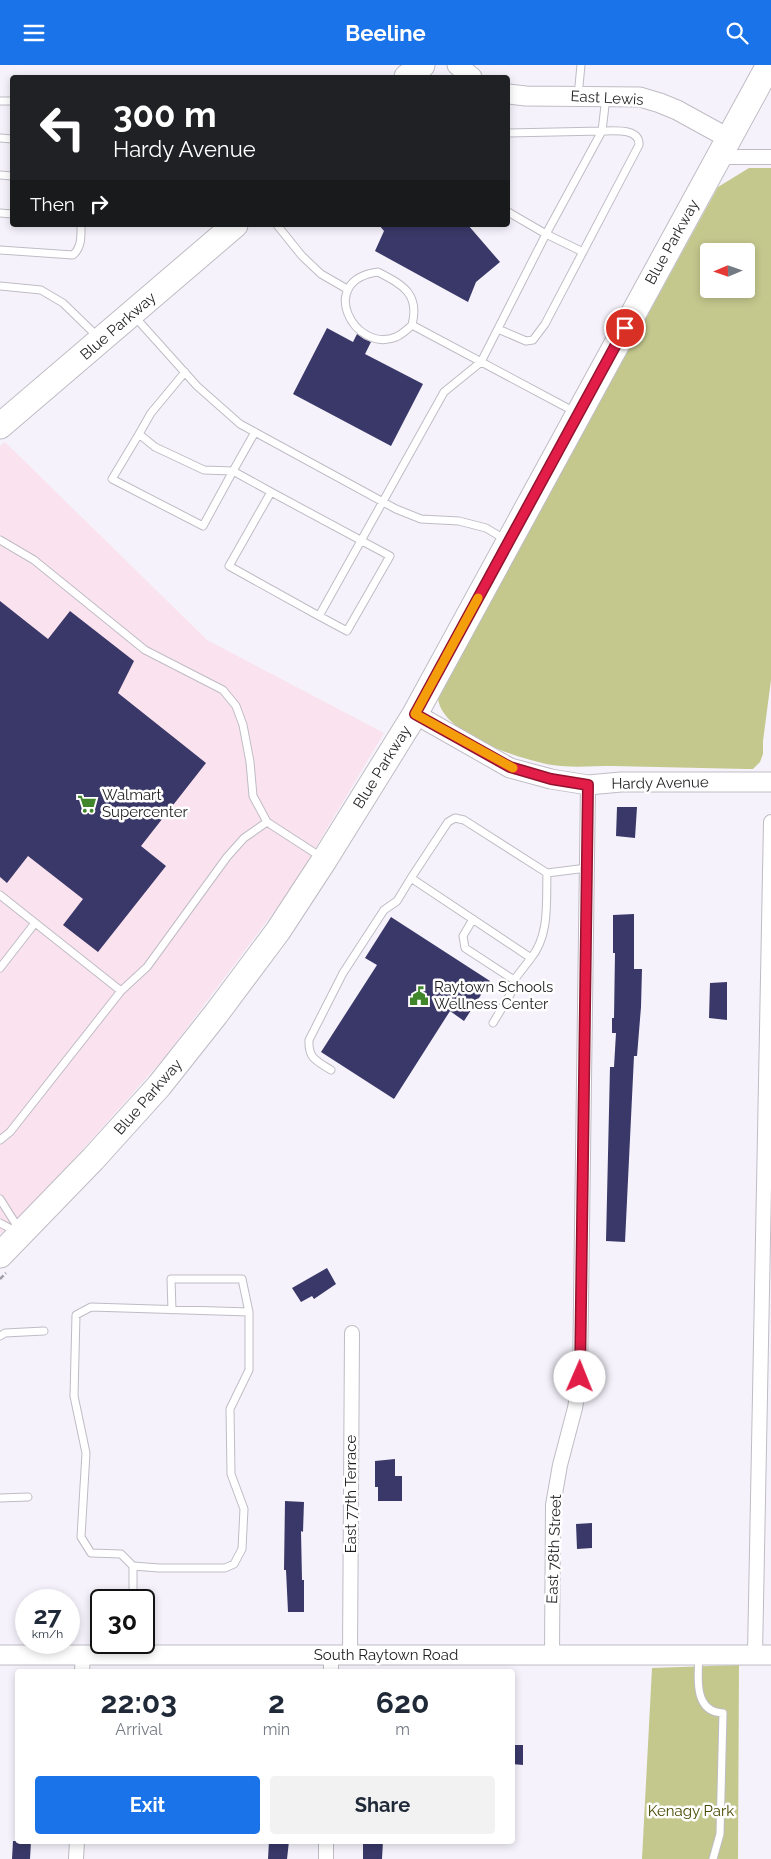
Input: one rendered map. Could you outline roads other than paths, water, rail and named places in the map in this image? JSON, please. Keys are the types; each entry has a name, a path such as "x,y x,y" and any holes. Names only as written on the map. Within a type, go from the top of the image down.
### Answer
{"highway":[{"path":"410,75 422,65"},
{"name":"Blue Parkway","path":"0,1255 94,1159 159,1086 278,931 325,859 415,714 768,65"},
{"name":"Blue Parkway","path":"0,426 233,227"}],"main road":[{"path":"457,65 470,75"},
{"name":"East Lewis","path":"510,93 526,96 640,97 676,110 724,147"},
{"name":"Hardy Avenue","path":"415,714 510,767 551,779 588,785 621,782 771,782"},
{"name":"South Raytown Road","path":"155,1651 331,1663 350,1655 763,1655"},
{"name":"South Raytown Road","path":"0,1655 82,1663 114,1654"}],"street":[{"path":"724,147 771,157"},
{"name":"East 78th Street","path":"552,1655 553,1505 560,1465 575,1408 580,1377 588,785"},
{"path":"763,1655 771,823"},
{"name":"East 77th Terrace","path":"350,1655 352,1333"},
{"path":"76,1859 77,1844"},
{"path":"326,1844 326,1859"}],"lane":[{"path":"578,96 581,65"},
{"path":"319,616 444,392 481,362 546,234 602,131 606,97"},
{"path":"498,329 526,341 532,340 546,324 639,145 636,136 628,132 510,133"},
{"path":"510,213 583,252"},
{"path":"0,249 73,255 78,251 80,245 81,227"},
{"path":"279,227 302,256 321,274 347,289"},
{"path":"378,272 400,283 409,293 414,305 412,325 394,337 384,339 372,337 359,329 348,316 345,304 347,289 368,273 378,272"},
{"path":"0,286 41,290 63,303 101,340"},
{"path":"132,313 185,372 240,424 383,501 421,519 459,521 486,528 509,542"},
{"path":"412,325 578,414"},
{"path":"185,372 151,413 112,479 203,526 255,433"},
{"path":"139,435 155,447 204,470 233,471 390,556 348,631 229,566 271,492"},
{"path":"0,540 34,560 144,650 223,690 236,706 243,725 250,762 253,796 267,822 325,859"},
{"path":"331,1070 312,1057 308,1050 309,1040 343,973 384,910 397,901 448,822 455,818 464,820 547,873 587,868"},
{"path":"0,1140 10,1132 120,991 147,967 227,857 244,838 267,822"},
{"path":"493,1023 514,988 514,980 540,947 546,921 547,873"},
{"path":"411,878 531,958"},
{"path":"0,895 120,991"},
{"path":"473,919 463,936 465,948 514,980"},
{"path":"0,968 34,923"},
{"path":"0,1199 22,1234"},
{"path":"0,1223 22,1234"},
{"path":"172,1310 171,1279 242,1279 249,1312 249,1370 230,1409 231,1475 244,1509 242,1549 234,1564 225,1568 133,1566 121,1554 91,1553 81,1537 86,1453 74,1395 76,1315 91,1307 172,1310 249,1312"},
{"path":"0,1335 5,1333 44,1331"},
{"path":"0,1498 28,1497"},
{"path":"132,1589 133,1566"},
{"path":"699,1655 698,1688 701,1699 716,1713 723,1713 720,1834 713,1859"}],"place":[{"name":"Walmart Supercenter","path":"87,804"},
{"name":"Raytown Schools Wellness Center","path":"419,996"}],"park label":[{"name":"Kenagy Park","path":"691,1811"}]}
